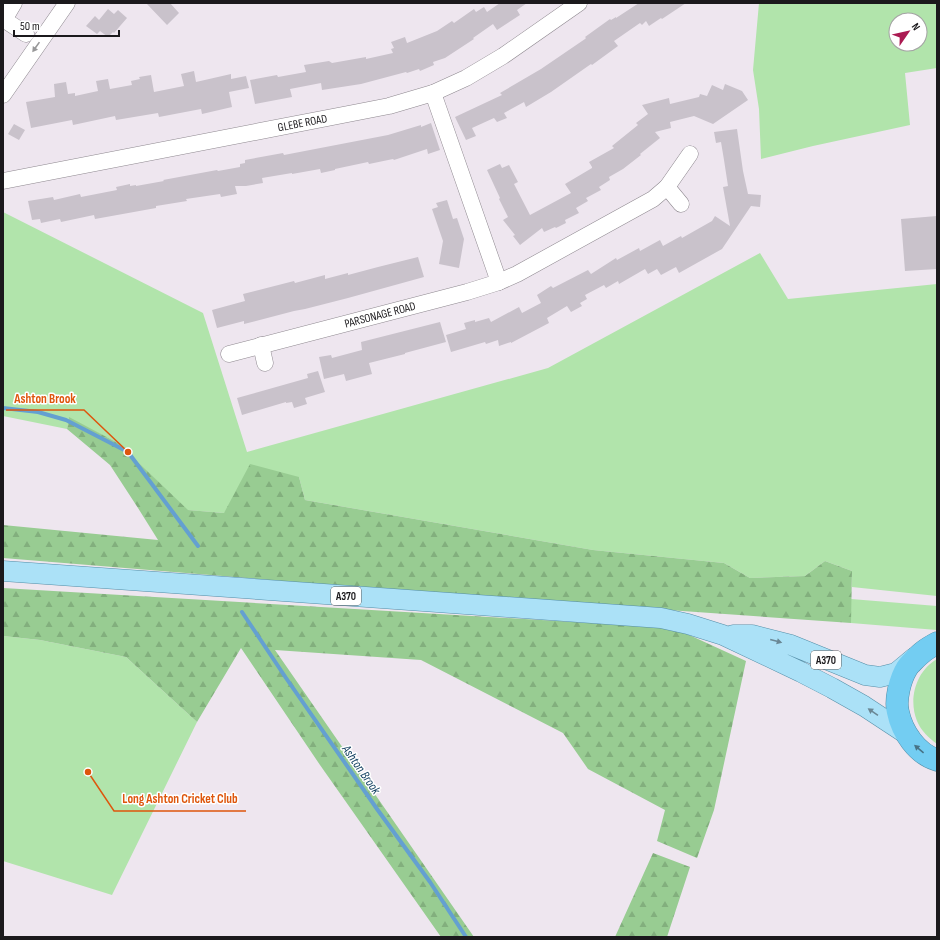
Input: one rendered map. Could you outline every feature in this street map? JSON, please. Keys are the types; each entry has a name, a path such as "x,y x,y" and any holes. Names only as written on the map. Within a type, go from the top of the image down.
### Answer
{"highway":[{"path":"930,647 907,668 898,689 898,712 905,733 917,748 937,760"}],"main road":[{"name":"A370","path":"3,571 661,618 688,624 723,635 832,688 864,706 905,733"},
{"name":"A370","path":"723,635 752,635 791,645 865,675 880,677 896,673 930,647"}],"street":[{"path":"14,3 4,19 26,34"},
{"path":"3,95 67,3"},
{"name":"GLEBE ROAD","path":"3,181 389,106 432,93 466,78 503,56 579,3"},
{"path":"432,93 499,282"},
{"name":"PARSONAGE ROAD","path":"229,354 467,292 499,282 517,274 653,199 667,187 690,154"},
{"path":"667,187 681,204"},
{"path":"261,346 265,363"}],"green space":[{"path":"759,3 937,3 937,68 905,73 910,125 761,159 759,109 753,70"},
{"path":"3,212 203,313 247,452 548,368 760,253 788,299 937,284 937,596 852,587 852,571 825,561 805,576 750,578 724,563 593,550 305,500 299,477 224,513 187,510 118,443 69,418 67,429 3,416"},
{"path":"69,417 118,443 188,510 224,513 250,464 299,477 305,500 593,550 724,563 750,578 805,576 825,561 852,571 851,623 428,593 3,558 3,525 158,540 110,465 67,429"},
{"path":"3,588 674,628 746,661 714,810 697,858 657,841 665,810 588,769 563,733 421,660 275,650 474,937 441,937 320,765 241,648 197,722 126,657 40,640 3,636"},
{"path":"851,599 937,606 937,630 851,623"},
{"path":"3,636 40,640 126,657 197,722 112,895 3,861"},
{"path":"937,659 937,744 919,725 914,713 913,704 919,678 930,664"},
{"path":"653,853 690,867 667,937 615,937"}],"building":[{"path":"146,3 170,3 179,13 167,25"},
{"path":"500,3 527,3 517,10 520,15 497,30 493,24 473,38 474,39 445,58 433,62 434,65 420,71 419,69 361,84 322,90 321,83 290,89 292,97 255,104 250,80 306,72 304,65 329,61 332,63 366,57 366,59 393,53 391,49 394,48 391,42 405,37 407,43 437,31 452,21 454,23 474,9 476,12 484,7 487,12"},
{"path":"639,3 686,3 649,26 646,21 642,25 640,23 614,41 618,46 592,65 591,64 551,92 526,107 524,102 504,113 507,118 497,122 494,118 472,128 476,136 466,140 455,117 502,95 500,93 541,69 585,39 585,37 610,19 616,18"},
{"path":"108,9 114,14 118,10 127,18 114,33 113,32 108,37 100,31 97,34 86,26 95,16 99,20"},
{"path":"194,71 196,82 231,74 231,79 246,76 249,88 229,92 232,107 202,114 201,109 159,117 158,113 116,120 115,116 73,125 72,120 31,128 26,102 55,97 54,84 66,82 68,94 75,93 75,96 98,91 96,81 108,79 110,89 132,85 131,81 140,79 139,77 151,75 154,92 184,86 181,74"},
{"path":"725,84 742,91 748,100 713,124 694,116 670,122 671,128 655,132 660,138 623,169 609,177 610,180 599,187 601,190 586,198 588,201 576,208 579,213 565,220 566,223 544,232 542,228 520,245 513,236 515,235 503,220 508,217 487,170 500,164 502,168 509,165 518,182 514,184 530,215 571,193 565,184 592,168 589,162 614,148 612,146 638,125 636,123 648,114 642,105 669,98 670,104 699,97 700,94 707,96 712,85 723,90"},
{"path":"431,123 440,150 428,154 427,149 394,160 369,164 368,162 321,173 320,169 262,178 263,183 235,186 237,194 221,197 220,194 186,199 187,201 156,206 156,208 95,219 94,215 61,222 60,219 41,223 40,219 32,220 28,201 53,197 54,200 80,194 81,197 117,190 116,187 130,184 130,186 136,186 240,167 240,164 245,163 245,160 283,153 284,155 388,135"},
{"path":"14,124 25,130 19,140 8,134"},
{"path":"737,129 748,194 761,195 760,207 751,206 722,249 679,273 676,267 661,275 657,269 648,274 645,269 619,284 618,281 606,288 604,285 585,295 587,299 580,303 582,306 571,312 567,306 547,318 549,323 511,343 499,346 498,340 486,344 485,342 451,352 446,335 466,329 464,323 489,318 491,322 519,307 522,313 541,303 537,295 551,286 553,288 588,270 591,274 616,258 617,260 639,248 640,251 660,240 663,246 681,236 682,238 712,221 715,216 730,226 723,187 728,186 721,142 716,143 714,132"},
{"path":"447,200 453,219 457,218 464,239 459,268 439,264 443,241 432,209 438,207 436,203"},
{"path":"937,216 937,269 905,271 901,219"},
{"path":"418,257 424,277 305,309 244,324 244,321 217,328 212,310 245,301 243,294 325,275 325,279 348,273 348,275"},
{"path":"440,322 446,342 369,363 372,374 346,381 344,374 324,379 319,357 331,355 332,358 362,350 361,342"},
{"path":"318,371 325,392 305,398 307,404 294,408 292,402 286,402 242,415 237,398 308,378 307,374"}],"waterway":[{"name":"Ashton Brook","path":"3,408 38,412 66,420 128,452 198,546"},
{"name":"Ashton Brook","path":"242,612 377,809 430,882 466,937"}],"place":[{"name":"Ashton Brook","path":"128,452"},
{"name":"Long Ashton Cricket Club","path":"88,772"}]}
